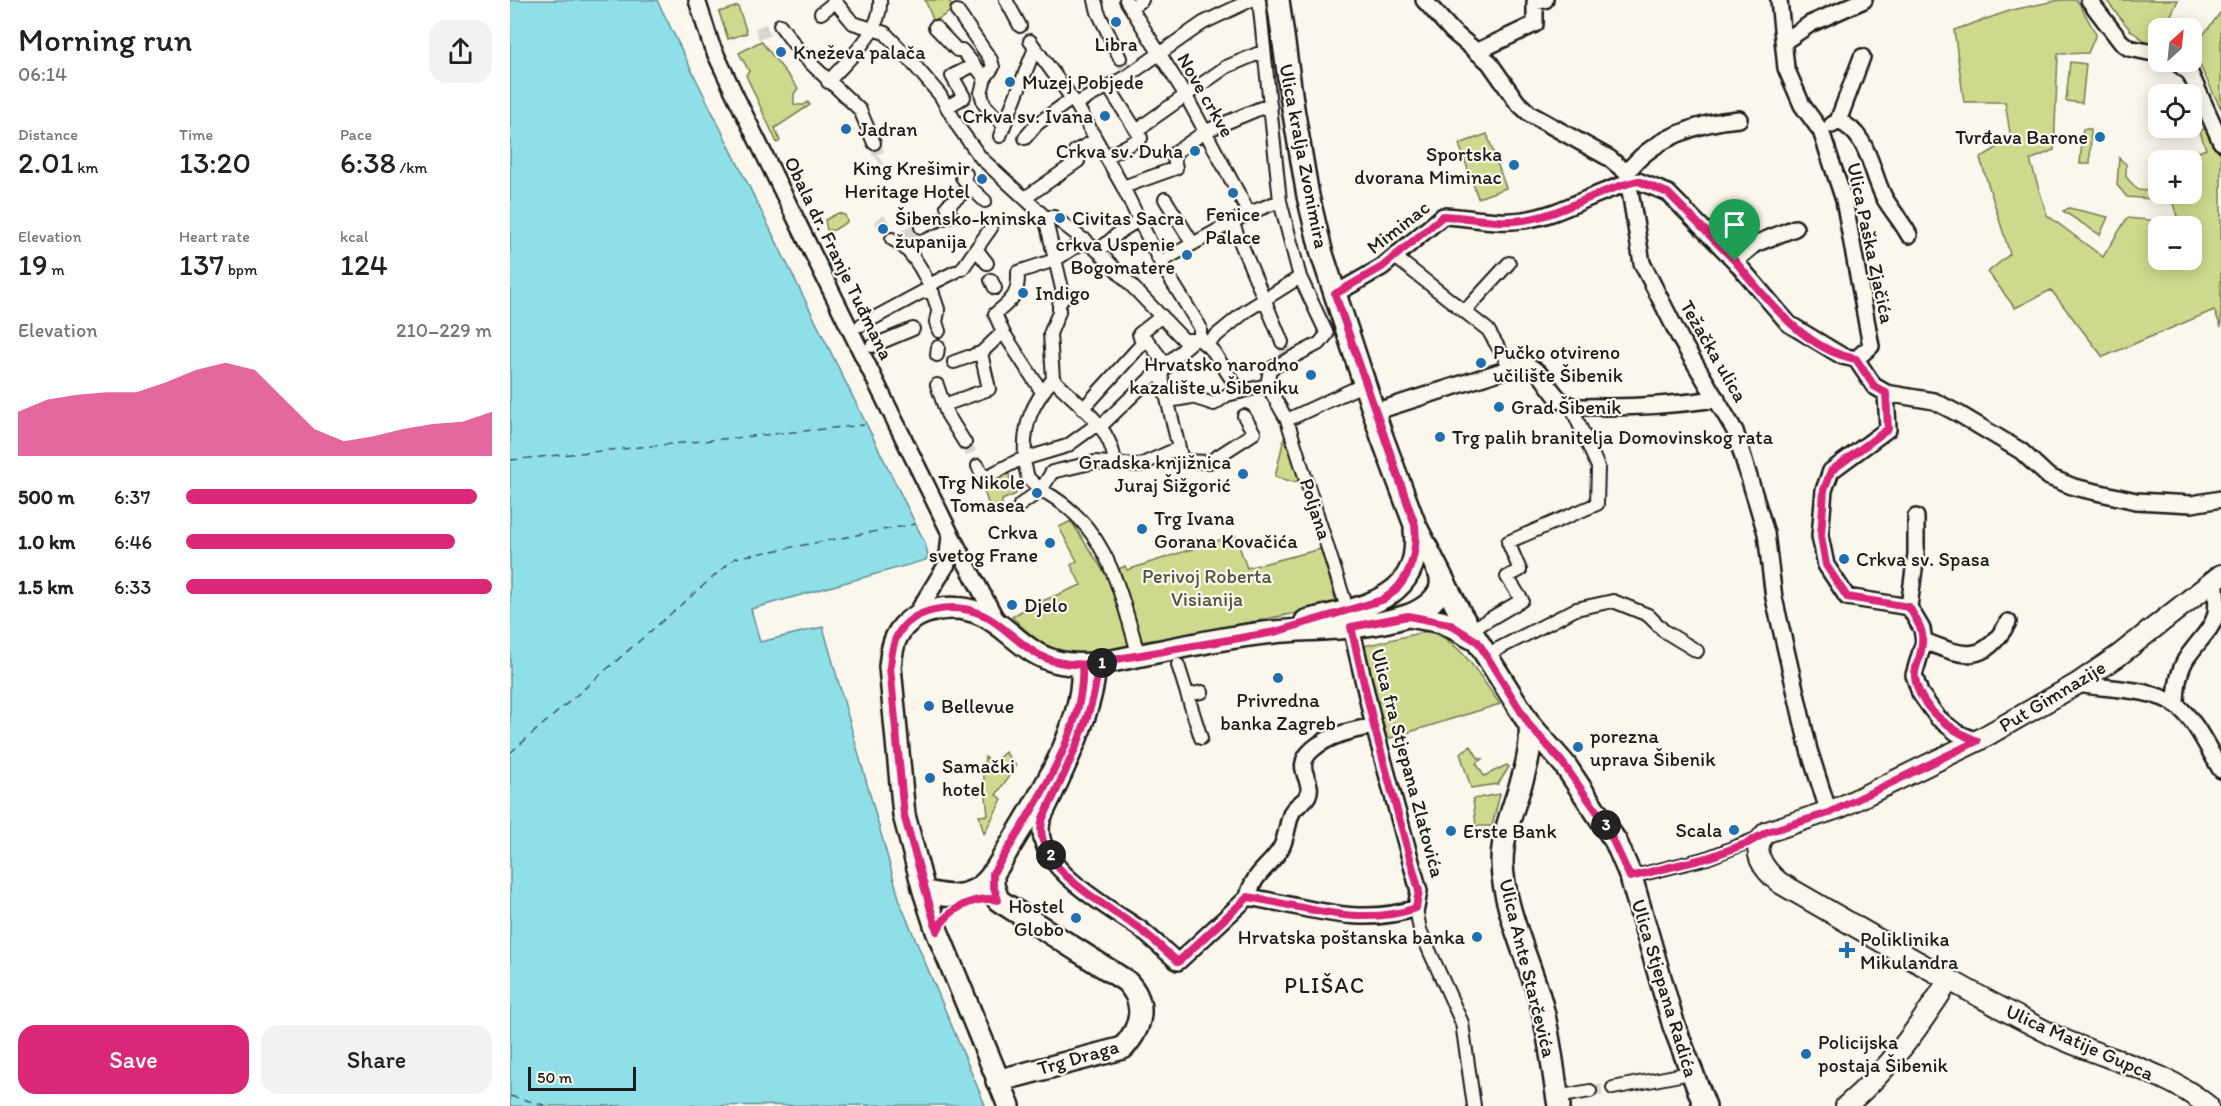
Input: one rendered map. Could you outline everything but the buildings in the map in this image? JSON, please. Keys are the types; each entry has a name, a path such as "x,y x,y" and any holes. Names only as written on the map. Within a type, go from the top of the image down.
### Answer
{"main road":[{"name":"Ulica kralja Zvonimira","path":"1278,0 1287,75 1308,196 1322,254 1374,412"},
{"path":"1374,412 1415,525 1444,590 1478,643"},
{"path":"1389,596 1399,586 1412,563 1416,545 1415,525"},
{"path":"1275,632 1389,596 1444,590"},
{"path":"1009,1106 937,931 904,815 891,679 893,643 903,627 914,618 932,611 956,607 982,614 1039,655 1058,662 1090,664 1275,632 1351,627 1408,616 1429,604 1444,590"},
{"path":"1408,616 1449,624 1478,643"},
{"name":"Ulica Stjepana Radića","path":"1478,643 1530,726 1562,762 1605,823 1630,877 1658,977 1690,1073 1705,1106"},
{"path":"924,891 945,896 966,893 977,889 993,873 1053,774 1090,664"},
{"name":"Ulica Ante Starčevića","path":"1530,726 1532,745 1509,824 1502,863 1506,890 1541,1005 1558,1101"},
{"path":"1525,774 1543,759 1562,762"},
{"path":"937,931 941,923 954,910 982,900 998,900 993,885 993,873"},
{"name":"Trg Draga","path":"997,1081 1123,1048 1135,1032 1141,1014 1137,993 1126,981 998,900"}],"street":[{"name":"Obala dr. Franje Tuđmana","path":"697,0 711,44 734,93 950,533 1000,625"},
{"path":"828,81 872,30 881,12 880,0"},
{"path":"1005,0 1020,26"},
{"path":"1095,0 1098,12 1125,68"},
{"path":"1129,4 1142,0"},
{"path":"1025,138 1037,124 1074,102 1108,86 1125,68 1160,55 1203,23 1251,0"},
{"name":"Ulica kralja Zvonimira","path":"1259,0 1280,201 1300,277 1327,334 1320,343 1290,360 1284,351"},
{"path":"1424,0 1452,32 1489,63 1517,102 1530,114 1609,158 1628,178 1668,193 1735,261 1789,324 1842,356 1856,359 1874,386 1886,393 1934,401 2021,451 2049,477 2074,487 2136,501 2192,504 2221,499"},
{"name":"Ulica Paška Zjačića","path":"1779,0 1785,41 1786,69 1802,105 1821,131 1844,200 1871,346 1856,359"},
{"path":"1785,41 1810,24 1864,0"},
{"path":"2089,0 2129,48 2148,52"},
{"path":"821,13 834,1 841,6 853,23 885,33 907,52 934,86 958,128 1002,184 1025,198 1046,217 1064,297 1059,304 1059,312 1050,333 1053,379 1100,424 1113,447 1115,462"},
{"path":"1476,51 1535,24 1538,1"},
{"name":"Nove crkve","path":"1129,4 1186,96 1249,213"},
{"path":"957,11 992,60 993,67 985,78 981,93 984,104 1002,130 1033,44 1074,102 1123,187 1160,262 1200,327 1199,342"},
{"path":"782,24 798,51 860,110 874,143"},
{"path":"935,27 957,50 962,50 985,78"},
{"path":"1138,133 1145,124 1226,67 1264,51"},
{"path":"1821,131 1838,121 1862,57"},
{"path":"947,107 964,97 952,76 974,65"},
{"path":"2189,72 2221,142"},
{"path":"1106,157 1141,138 1108,86"},
{"path":"1123,187 1176,168 1173,154 1206,131 1261,108 1271,108"},
{"name":"Miminac","path":"1335,294 1382,267 1443,216 1522,220 1546,215 1628,178 1665,141 1702,125 1739,119"},
{"name":"Ulica Paška Zjačića","path":"1838,121 1851,126 1858,136 1869,155 1886,201 1909,235"},
{"path":"1025,198 1078,161 1075,151 1096,140"},
{"path":"966,174 962,177 985,201"},
{"name":"Težačka ulica","path":"1628,178 1642,263 1681,340 1735,431 1766,533 1774,598 1809,750 1829,813"},
{"path":"921,227 951,215 947,206 970,187"},
{"path":"1165,199 1193,244"},
{"path":"1160,262 1249,213 1280,201"},
{"path":"1046,217 1054,217 1086,240 1184,340 1199,342 1237,387"},
{"path":"1098,251 1121,231 1139,220"},
{"path":"1168,401 1192,397 1214,404 1237,387 1267,385 1270,369 1284,351 1266,300 1232,222"},
{"path":"861,325 932,288 958,270 991,228"},
{"path":"1735,261 1755,244 1795,228"},
{"path":"899,239 932,288 938,338"},
{"path":"1042,392 1003,332 995,314 997,307 1012,300 1018,288 1018,272 1055,260 1086,240"},
{"path":"976,249 987,263"},
{"path":"1395,257 1488,330 1510,367"},
{"path":"1465,311 1509,263"},
{"path":"978,466 984,478 1024,458 1067,446 1100,424 1157,372 1164,370 1199,342 1300,277"},
{"path":"1083,409 1101,393 1107,381 1142,344 1139,334 1162,316"},
{"path":"872,346 913,329"},
{"path":"954,362 974,355 1003,332"},
{"path":"1142,338 1147,340 1164,370 1168,401 1182,461 1209,462 1254,433 1244,416"},
{"path":"944,405 989,388 974,355"},
{"path":"1374,412 1510,367 1529,365 1542,374 1551,391 1571,406 1598,467 1597,504 1575,511 1508,542 1520,570 1508,577 1522,600 1478,643"},
{"path":"1053,379 1042,392 1027,421 1024,458 1028,478 1041,490 1063,502 1079,517 1114,571 1136,646"},
{"path":"937,385 944,405 965,443"},
{"name":"Poljana","path":"1267,385 1286,417 1344,599"},
{"path":"1286,417 1356,388"},
{"path":"1886,393 1888,429 1831,471 1824,490 1821,536 1826,565 1847,597 1909,607"},
{"path":"1571,406 1653,407 1717,399"},
{"path":"1020,505 1041,490 1053,472 1095,462 1140,465 1179,448"},
{"path":"1916,517 1916,554 1909,607 1922,628 1924,641 1914,675 1920,693 1938,718 1957,733 1977,741"},
{"path":"914,618 947,564 950,533"},
{"path":"947,564 956,560 966,564"},
{"path":"2176,706 2176,690 2187,659 2214,629 2220,613 2221,598 2218,577"},
{"name":"Put Gimnazije","path":"1630,877 1707,858 1761,837 1767,832 1829,813 1977,741 2077,684 2118,656 2218,577"},
{"path":"1478,643 1576,609 1613,601 1647,615 1664,631 1697,651"},
{"path":"1924,641 1964,656 1971,655 1994,642 2008,622"},
{"name":"Ulica fra Stjepana Zlatovića","path":"1351,627 1374,726 1419,891 1416,908"},
{"path":"1090,664 1098,673 1083,726 1041,826 1053,859 1078,889 1141,930 1178,962 1248,897 1251,883 1284,841 1293,811 1307,797 1309,789 1302,767 1305,758 1313,748 1334,737 1374,726"},
{"path":"1178,665 1201,738"},
{"path":"2077,684 2145,693 2160,697 2176,706 2189,719 2221,770"},
{"path":"1188,695 1202,692"},
{"name":"Ulica Matije Gupca","path":"1761,837 1759,860 1767,873 1780,883 1948,980 2059,1037 2150,1072 2208,1106"},
{"path":"1248,897 1344,916 1391,916 1416,908 1420,930 1462,1023 1474,1106"},
{"path":"1846,1106 1873,1083 1911,1039 1948,980"},
{"path":"1613,1088 1690,1073"},
{"path":"1558,1101 1590,1091"}],"green space":[{"path":"925,0 949,0 953,10 934,22"},
{"path":"2060,0 2077,0 2096,34 2088,53 2058,54 2054,150 2030,160 2047,215 2103,257 2127,218 2148,220 2148,270 2202,270 2202,216 2177,216 2173,204 2202,204 2202,151 2206,149 2202,130 2207,126 2221,155 2221,327 2214,310 2103,357 2051,290 2015,308 1988,272 2010,254 1980,158 2011,139 2005,102 1964,102 1954,30 2012,10"},
{"path":"2106,0 2178,0 2170,18 2148,18 2148,43 2131,31"},
{"path":"738,6 747,33 728,39 719,12"},
{"path":"2221,12 2221,109 2202,70 2202,36"},
{"path":"761,41 798,88 794,94 794,105 804,105 808,102 810,105 775,128 780,141 777,143 746,75 749,71 739,53"},
{"path":"2070,62 2086,64 2082,103 2066,101"},
{"path":"2083,129 2091,129 2090,164 2080,164"},
{"path":"1487,134 1506,188 1478,198 1459,144"},
{"path":"2119,158 2126,164 2126,177 2138,190 2148,191 2148,199 2127,197 2117,185"},
{"path":"2069,208 2108,217 2100,235 2063,211"},
{"path":"838,213 845,215 847,222 834,230 827,230 825,220"},
{"path":"1285,434 1299,480 1294,482 1275,477"},
{"path":"1007,470 1016,494 1002,500 1002,507 990,508 981,483"},
{"name":"Perivoj Roberta Visianija","path":"1071,521 1106,575 1125,566 1127,570 1235,535 1247,568 1321,549 1336,602 1333,605 1288,615 1152,640 1101,652 1080,654 1061,651 1038,640 1012,617 1028,607 1081,585 1071,565 1077,561 1059,527"},
{"path":"1428,631 1440,636 1460,651 1500,704 1387,739 1364,646"},
{"path":"1471,746 1478,758 1482,759 1476,763 1484,776 1507,765 1509,767 1498,784 1471,788 1460,753"},
{"path":"1005,752 1016,766 996,795 1002,799 984,834 979,816 988,815 983,770 985,757 994,762"},
{"path":"1500,794 1492,826 1476,826 1473,799"}],"water":[{"path":"510,0 657,0 925,543 928,555 926,560 751,609 760,642 823,627 901,905 985,1105 510,1106"}],"ferry route":[{"path":"510,460 864,425"},
{"path":"510,753 735,558 915,524"},
{"path":"510,1096 548,1106"}],"tunnel":[{"path":"757,34 775,27"},
{"path":"1120,58 1126,70"},
{"path":"874,143 881,159 878,161"},
{"path":"879,218 892,239"},
{"path":"905,235 921,227"},
{"path":"1282,342 1286,351"},
{"path":"965,443 978,466"},
{"path":"1590,1091 1613,1088"}],"place":[{"name":"Libra","path":"1116,22"},
{"name":"Kneževa palača","path":"781,52"},
{"name":"Muzej Pobjede","path":"1010,82"},
{"name":"Crkva sv. Ivana","path":"1105,116"},
{"name":"Jadran","path":"846,129"},
{"name":"Tvrđava Barone","path":"2100,137"},
{"name":"Crkva sv. Duha","path":"1195,151"},
{"name":"Sportska dvorana Miminac","path":"1514,165"},
{"name":"King Krešimir Heritage Hotel","path":"982,179"},
{"name":"Fenice Palace","path":"1233,193"},
{"name":"Civitas Sacra","path":"1060,218"},
{"name":"Šibensko-kninska županija","path":"883,229"},
{"name":"crkva Uspenie Bogomatere","path":"1187,255"},
{"name":"Indigo","path":"1023,293"},
{"name":"Pučko otvireno učilište Šibenik","path":"1481,363"},
{"name":"Hrvatsko narodno kazalište u Šibeniku","path":"1311,375"},
{"name":"Grad Šibenik","path":"1499,407"},
{"name":"Trg palih branitelja Domovinskog rata","path":"1440,437"},
{"name":"Gradska knjižnica Juraj Šižgorić","path":"1243,474"},
{"name":"Trg Nikole Tomasea","path":"1037,493"},
{"name":"Trg Ivana Gorana Kovačića","path":"1142,529"},
{"name":"Crkva svetog Frane","path":"1050,543"},
{"name":"Crkva sv. Spasa","path":"1844,559"},
{"name":"Djelo","path":"1012,605"},
{"name":"Privredna banka Zagreb","path":"1278,678"},
{"name":"Bellevue","path":"929,706"},
{"name":"porezna uprava Šibenik","path":"1578,747"},
{"name":"Samački hotel","path":"930,778"},
{"name":"Scala","path":"1734,830"},
{"name":"Erste Bank","path":"1451,831"},
{"name":"Hostel Globo","path":"1076,918"},
{"name":"Hrvatska poštanska banka","path":"1477,937"},
{"name":"Poliklinika Mikulandra","path":"1847,950"},
{"name":"Policijska postaja Šibenik","path":"1806,1054"}],"district":[{"name":"PLIŠAC","path":"1325,985"}],"route":[{"path":"1735,261 1668,193 1638,181 1591,196 1546,215 1522,220 1443,216 1382,267 1335,294 1382,436 1415,525 1416,545 1408,573 1395,592 1382,600 1275,632 1082,665 1078,701 1053,774 993,873 994,891 998,900 968,903 954,910 948,914 937,931 904,815 890,667 893,643 903,627 914,618 944,608 969,609 982,614 1000,625 1025,646 1047,658 1070,665 1082,665 1097,664 1098,673 1094,691 1083,726 1075,749 1043,818 1042,834 1053,859 1078,889 1141,930 1178,962 1248,897 1344,916 1391,916 1416,908 1420,895 1374,726 1351,627 1377,624 1408,616 1434,619 1459,629 1478,642 1530,726 1562,762 1605,823 1616,842 1630,877 1707,858 1748,843 1767,832 1829,813 1977,741 1957,733 1938,718 1920,693 1914,675 1924,641 1922,628 1909,607 1847,597 1826,565 1821,536 1824,490 1831,471 1860,447 1888,429 1886,393 1874,386 1856,359 1842,356 1789,324 1735,261"}]}
